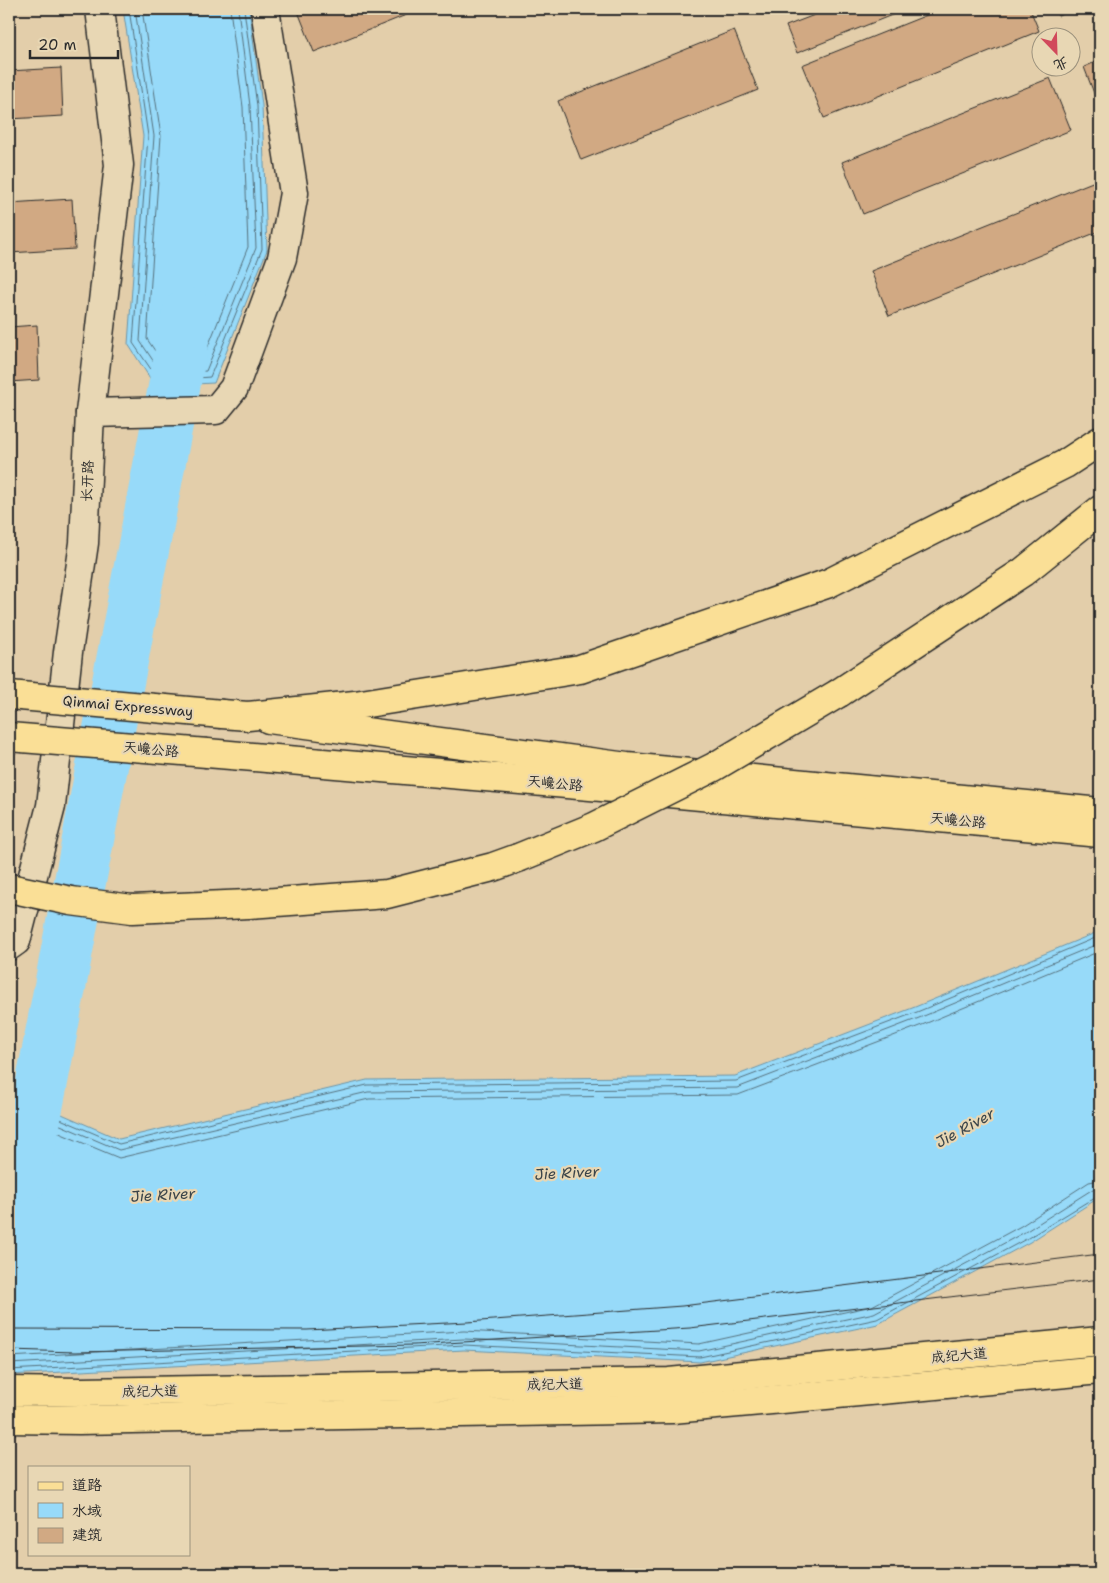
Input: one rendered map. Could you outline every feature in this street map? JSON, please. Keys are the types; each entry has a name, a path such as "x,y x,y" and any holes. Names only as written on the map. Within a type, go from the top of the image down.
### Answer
{"main road":[{"path":"235,715 355,705 580,669 829,583 1065,464 1100,441"},
{"path":"9,888 71,901 132,909 250,904 387,894 493,867 594,827 714,767 839,693 1022,572 1100,510"},
{"name":"Qinmai Expressway","path":"9,695 235,715"},
{"name":"天巉公路","path":"235,715 627,766 1100,812"},
{"name":"天巉公路","path":"9,737 625,789 1100,833"},
{"name":"成纪大道","path":"9,1391 90,1392 669,1382 1100,1341"},
{"name":"成纪大道","path":"9,1419 672,1409 1100,1370"}],"street":[{"name":"长开路","path":"9,946 16,940 51,806 68,652 84,543 90,413 119,165 100,9"},
{"path":"90,413 138,414 216,410 234,388 282,258 294,193 265,9"}],"water":[{"path":"123,9 249,9 262,105 267,250 214,383 155,386 128,344 143,136"},
{"name":"Jie River","path":"1100,931 1100,1197 1030,1242 878,1324 700,1362 464,1350 9,1375 9,1091 119,1139 367,1080 735,1076 915,1007"}],"building":[{"path":"297,9 421,9 314,52"},
{"path":"830,9 907,9 797,53 786,26"},
{"path":"942,9 1030,9 1038,28 1032,28 1032,34 824,118 802,65"},
{"path":"1056,9 1075,9 1058,16"},
{"path":"734,30 758,90 581,160 558,101"},
{"path":"1100,60 1100,109 1084,67"},
{"path":"61,68 63,116 9,119 9,71"},
{"path":"1050,78 1071,130 863,214 842,162"},
{"path":"1095,181 1100,194 1100,231 889,316 871,271"},
{"path":"72,199 75,249 9,253 9,203"},
{"path":"37,325 39,380 9,382 9,327"}],"waterway":[{"path":"24,1176 188,314"}],"tram line":[{"path":"9,1329 307,1330 467,1322 682,1306 1100,1254"},
{"path":"9,1350 75,1352 414,1345 690,1328 1100,1279"}]}
